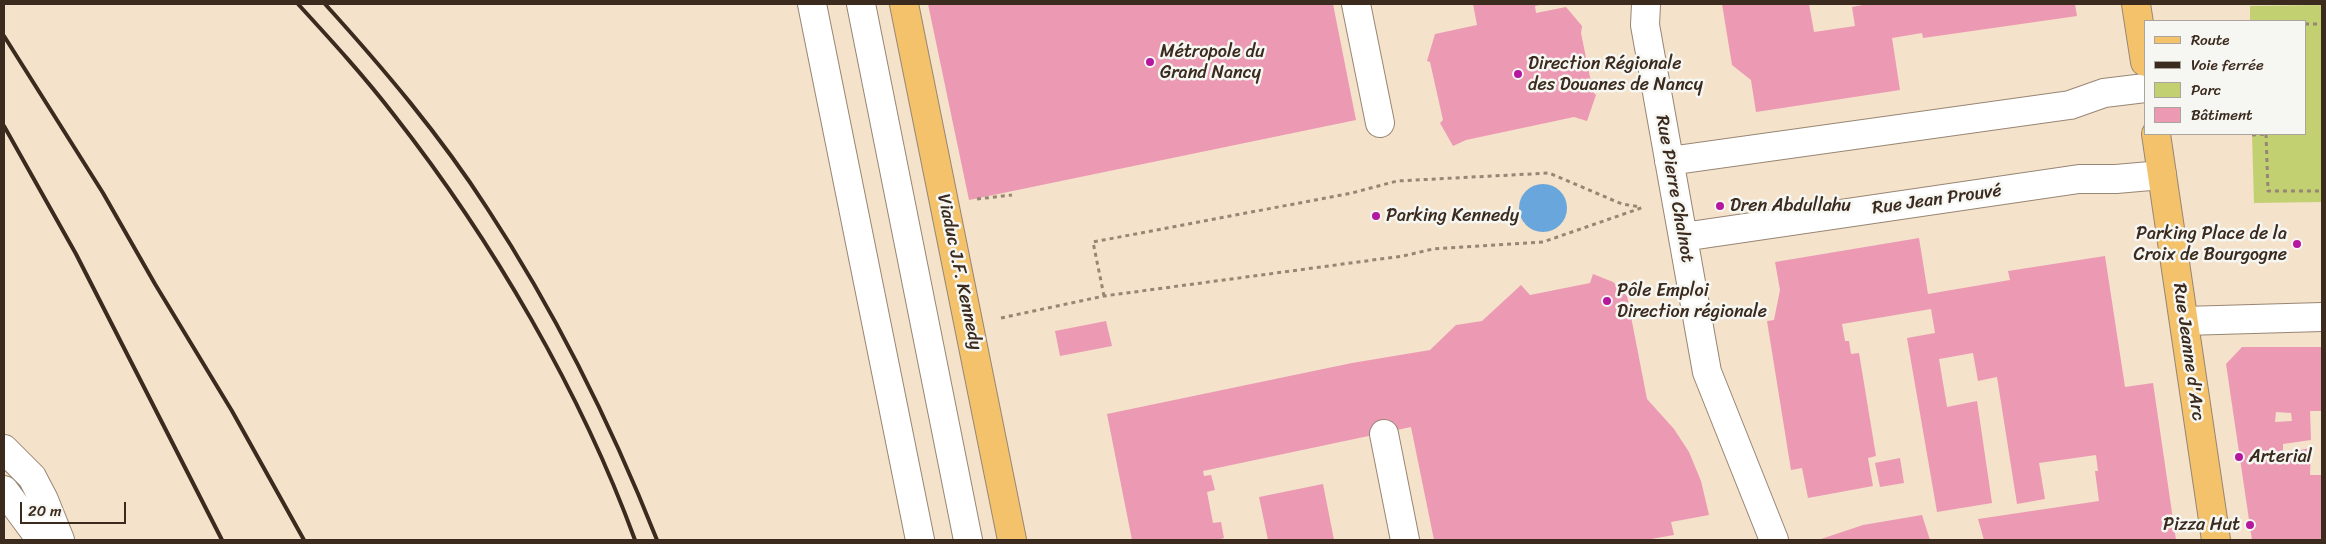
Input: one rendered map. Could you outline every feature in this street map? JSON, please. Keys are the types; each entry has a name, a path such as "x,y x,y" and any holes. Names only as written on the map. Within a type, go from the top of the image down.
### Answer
{"main road":[{"name":"Viaduc J.F. Kennedy","path":"904,4 1012,540"},
{"path":"2136,4 2144,56"},
{"name":"Rue Jeanne d'Arc","path":"2156,135 2216,540"}],"street":[{"path":"812,4 920,540"},
{"path":"861,4 968,540"},
{"path":"1356,4 1380,123"},
{"name":"Rue Pierre Chalnot","path":"1646,4 1645,24 1707,372 1774,540"},
{"path":"1669,161 2070,105 2104,93 2144,88"},
{"name":"Rue Jean Prouvé","path":"1683,237 2079,179 2116,179 2162,174"},
{"path":"2184,321 2322,317"},
{"path":"1384,434 1405,540"},
{"path":"4,449 32,477 44,500 60,540"},
{"path":"4,490 41,540"}],"path":[{"path":"2306,24 2322,24"},
{"path":"2266,135 2268,191 2322,190"},
{"path":"1006,317 1104,296 1403,256 1433,249 1543,242 1644,207 1622,204 1550,173 1396,181 1352,193 1093,242 1104,296"},
{"path":"969,200 1012,195"}],"green space":[{"path":"2322,5 2322,202 2254,203 2252,135 2306,135 2306,20 2250,20 2250,6"}],"water":[{"path":"1538,184 1548,184 1560,191 1567,203 1567,213 1560,225 1548,232 1538,232 1530,228 1523,221 1519,213 1519,203 1523,195 1530,188"}],"building":[{"name":"Métropole du Grand Nancy","path":"928,4 1333,4 1356,120 969,200"},
{"path":"1473,4 1544,4 1535,6 1536,13 1566,7 1582,26 1581,33 1593,92 1596,95 1587,121 1574,117 1466,140 1453,146 1440,123 1443,120 1430,62 1427,61 1435,34 1477,25"},
{"path":"1722,4 1809,4 1814,32 1855,26 1852,7 1868,4 2075,4 2077,16 1923,38 1922,33 1892,38 1900,90 1756,112 1751,80 1732,65"},
{"path":"1919,238 1928,294 2010,280 2008,271 2105,256 2125,387 2153,383 2176,540 1984,540 1978,519 2099,501 2095,471 2098,471 2096,455 2039,463 2045,499 2017,504 1997,377 1978,381 1973,353 1939,359 1947,407 1977,401 1992,503 1937,512 1907,338 1935,333 1931,309 1842,324 1845,341 1849,341 1851,354 1859,353 1876,456 1868,458 1873,486 1808,498 1802,468 1791,470 1767,321 1774,320 1780,290 1775,262"},
{"path":"1593,274 1613,282 1627,296 1647,399 1674,429 1689,452 1701,481 1709,515 1671,522 1674,535 1645,540 1434,540 1411,427 1203,471 1204,476 1211,475 1215,490 1207,492 1213,523 1221,522 1224,538 1216,540 1132,540 1107,414 1352,363 1430,350 1456,325 1482,321 1521,285 1530,295 1590,283"},
{"path":"1106,321 1112,346 1060,356 1055,331"},
{"path":"2242,347 2322,347 2322,411 2310,411 2311,440 2283,444 2283,453 2311,448 2310,475 2322,475 2322,540 2252,540 2226,364","holes":["2276,412 2291,413 2292,421 2275,422"]},
{"path":"1900,458 1904,483 1880,487 1875,463"},
{"path":"1323,484 1334,540 1268,540 1259,497"},
{"path":"1922,515 1930,540 1818,540 1863,525"}],"railway":[{"path":"298,4 359,72 394,115 430,163 499,265 561,373 613,484 635,540"},
{"path":"325,4 389,77 450,154 512,248 581,370 621,454 657,540"},
{"path":"4,36 103,193 155,284 232,411 304,540"},
{"path":"4,126 76,254 222,540"}],"place":[{"name":"Métropole du Grand Nancy","path":"1150,62"},
{"name":"Direction Régionale des Douanes de Nancy","path":"1518,74"},
{"name":"Dren Abdullahu","path":"1720,206"},
{"name":"Parking Kennedy","path":"1376,216"},
{"name":"Parking Place de la Croix de Bourgogne","path":"2297,244"},
{"name":"Pôle Emploi Direction régionale","path":"1607,301"},
{"name":"Arterial","path":"2239,457"},
{"name":"Pizza Hut","path":"2250,525"}]}
